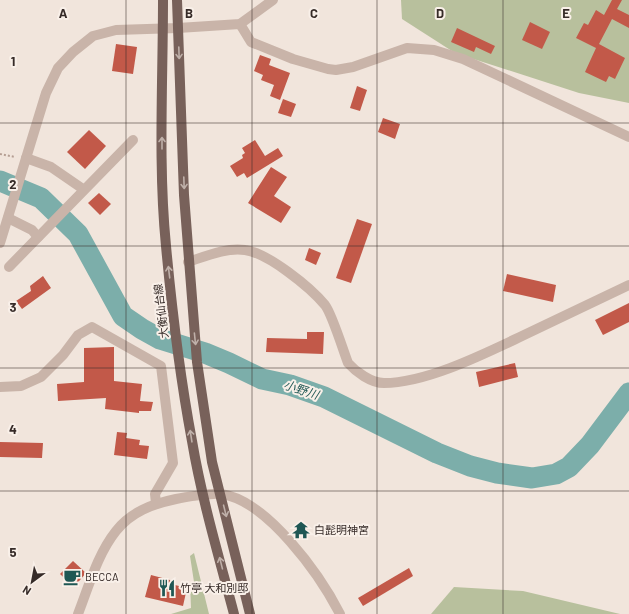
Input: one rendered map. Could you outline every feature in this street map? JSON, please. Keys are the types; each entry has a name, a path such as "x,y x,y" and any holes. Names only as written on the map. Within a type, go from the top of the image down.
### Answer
{"main road":[{"name":"大衡仙台線","path":"163,0 162,175 166,245 179,357 192,442 203,496 234,614"},
{"path":"177,0 188,262 197,362 212,462 250,614"}],"street":[{"path":"0,242 46,93 58,68 73,52 93,36 116,30 163,29 240,24 273,0"},
{"path":"240,24 251,42 293,59 328,69 336,70 353,67 407,48 434,50 448,53 629,137"},
{"path":"9,267 133,140"},
{"path":"24,163 51,167 80,193"},
{"path":"10,213 32,230 38,237"},
{"path":"188,262 208,255 244,250 258,253 283,269 326,306 348,363 373,381 383,383 401,382 440,372 479,356 629,285"},
{"path":"0,387 21,386 41,377 63,355 78,335 92,326 161,366 173,463 155,494 156,503"},
{"path":"78,614 102,552 116,531 134,514 156,503 181,498 221,494 241,502 260,513 284,534 329,594 340,614"}],"path":[{"path":"0,154 24,163"}],"green space":[{"path":"401,0 629,0 629,103 579,93 455,53 402,19"},
{"path":"194,553 209,614 171,614 191,608 190,582 194,582 190,556"},
{"path":"454,587 523,591 620,614 431,614"}],"building":[{"path":"612,0 622,0 617,9 629,15 629,28 612,19 599,44 625,58 615,79 609,76 606,82 585,72 596,48 576,38 584,23 588,25 596,10 604,15"},
{"path":"530,22 550,32 542,49 522,40"},
{"path":"457,28 495,46 491,54 476,47 474,52 451,42"},
{"path":"116,44 137,47 133,74 112,71"},
{"path":"260,55 271,59 269,65 290,73 280,100 270,96 274,85 261,80 263,75 254,71"},
{"path":"357,86 367,90 360,111 350,108"},
{"path":"283,99 296,104 291,117 278,113"},
{"path":"383,118 400,124 395,139 378,132"},
{"path":"89,130 106,146 85,169 67,152"},
{"path":"255,140 265,156 278,148 283,156 247,178 244,173 237,177 230,166 243,158 242,155 245,153 242,148"},
{"path":"271,167 287,177 274,196 291,207 281,223 248,203"},
{"path":"99,193 111,204 100,215 88,203"},
{"path":"357,219 372,224 351,283 336,278"},
{"path":"309,248 321,253 316,265 305,260"},
{"path":"507,274 556,285 553,302 503,291"},
{"path":"43,276 51,288 22,309 16,301 31,291 30,286"},
{"path":"629,303 629,322 603,335 595,320"},
{"path":"307,332 324,332 323,354 266,352 267,338 307,339"},
{"path":"114,347 114,381 142,384 140,401 153,402 151,411 139,411 139,413 105,409 106,398 58,401 57,384 84,382 84,348"},
{"path":"515,363 518,377 479,387 476,372"},
{"path":"117,432 127,433 126,438 140,440 139,445 149,446 147,459 114,455"},
{"path":"0,442 43,443 42,458 0,457"},
{"path":"73,561 86,573 74,587 60,574"},
{"path":"409,568 413,576 363,606 358,598"},
{"path":"151,575 170,580 171,584 187,588 183,606 145,597"}],"waterway":[{"name":"小野川","path":"0,181 41,198 78,234 123,316 142,329 160,339 205,353 262,379 290,385 324,397 437,453 470,466 497,473 532,478 556,474 569,467 590,445 629,393"}],"place":[{"name":"白髭明神宮","path":"301,530"},
{"name":"BECCA","path":"72,577"},
{"name":"竹亭 大和別邸","path":"167,588"}]}
